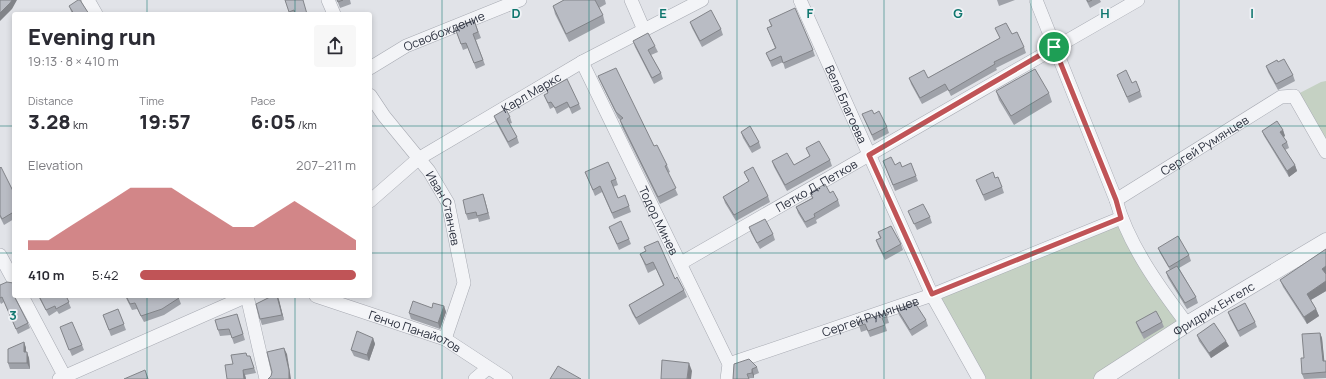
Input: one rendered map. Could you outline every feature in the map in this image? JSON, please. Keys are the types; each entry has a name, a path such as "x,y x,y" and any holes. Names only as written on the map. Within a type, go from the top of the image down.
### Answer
{"street":[{"path":"88,0 95,12"},
{"path":"328,0 333,12"},
{"name":"Освобождение","path":"372,67 406,46 520,0"},
{"path":"631,0 644,30"},
{"name":"Карл Маркс","path":"372,199 418,159 582,62 702,0"},
{"name":"Вела Благоева","path":"800,0 932,294 979,379"},
{"path":"1036,0 1116,200 1121,218 1158,286 1187,324"},
{"name":"Петко Д. Петков","path":"681,263 1138,0"},
{"name":"Тодор Минев","path":"582,62 681,263 728,364 727,379"},
{"name":"Сергей Румянцев","path":"1116,200 1281,97 1294,96 1326,152"},
{"name":"Иван Станчев","path":"372,98 384,116 429,171 448,203 464,283 445,338"},
{"name":"Сергей Румянцев","path":"728,364 932,294 1121,218"},
{"name":"Фридрих Енгелс","path":"1102,379 1187,324 1326,241"},
{"path":"0,255 12,277"},
{"path":"23,298 63,378 243,298"},
{"path":"247,298 266,379"},
{"name":"Генчо Панайотов","path":"322,298 445,338 506,379"},
{"path":"475,379 488,368"}],"green space":[{"path":"1326,81 1326,152 1294,96 1321,82"},
{"path":"1121,218 1187,324 1102,379 979,379 932,295"}],"building":[{"path":"0,0 12,0 0,13"},
{"path":"80,0 88,12 73,12 69,6"},
{"path":"285,0 303,0 306,12 294,12 294,10 289,12"},
{"path":"564,0 595,0 603,15 566,34 553,6"},
{"path":"795,8 813,50 783,63 781,56 770,61 766,53 776,48 767,28 772,26 769,20"},
{"path":"711,10 721,29 700,41 690,22"},
{"path":"474,20 478,32 473,34 483,60 474,63 466,43 461,44 455,28"},
{"path":"1006,23 1012,34 1017,32 1024,47 994,62 995,64 949,91 945,84 920,98 909,78 924,70 928,78 1000,38 995,28"},
{"path":"648,33 655,46 648,50 661,73 652,78 633,41"},
{"path":"1284,59 1293,75 1276,84 1266,66 1277,60 1278,62"},
{"path":"616,68 654,146 657,145 667,165 665,166 676,188 658,197 620,120 623,118 616,112 598,76"},
{"path":"1035,69 1049,93 1011,116 996,91"},
{"path":"1126,70 1132,83 1136,81 1140,91 1127,97 1117,75"},
{"path":"567,79 579,104 570,108 567,102 555,108 551,102 548,103 544,95 548,93 547,90"},
{"path":"506,109 510,117 507,119 517,137 508,142 494,116"},
{"path":"872,110 874,114 879,111 887,127 872,135 862,114"},
{"path":"1277,121 1283,130 1280,132 1287,142 1282,145 1295,165 1287,171 1262,131"},
{"path":"750,126 759,142 750,147 741,132"},
{"path":"819,141 830,160 785,185 772,161 787,153 794,165 810,156 806,148"},
{"path":"891,157 895,165 900,162 902,167 911,163 916,176 893,185 883,161"},
{"path":"608,162 616,179 611,181 618,198 625,195 629,206 612,213 600,186 593,190 585,172"},
{"path":"1,167 12,189 12,213 2,219 0,215"},
{"path":"753,167 768,196 734,215 723,197 749,181 744,172"},
{"path":"993,172 995,178 998,177 1002,187 983,195 976,180"},
{"path":"825,184 830,193 833,191 838,200 814,214 815,217 805,222 796,207 813,198 810,193"},
{"path":"483,194 488,213 477,216 476,212 466,214 463,200"},
{"path":"923,204 930,217 914,224 908,211"},
{"path":"765,219 773,234 757,243 749,227"},
{"path":"621,221 629,239 617,244 609,227"},
{"path":"891,226 901,244 883,254 876,240 881,238 878,232"},
{"path":"1178,236 1189,255 1169,267 1158,248"},
{"path":"658,241 675,279 677,277 684,290 636,318 629,305 664,285 653,262 646,265 640,254 646,251 644,247"},
{"path":"1326,249 1326,266 1322,269 1326,274 1326,281 1307,294 1316,309 1304,317 1280,280"},
{"path":"1177,266 1196,297 1185,303 1166,272"},
{"path":"7,282 12,283 12,298 15,298 28,323 16,329 2,297 0,298 0,285"},
{"path":"40,298 67,298 69,302 56,309 55,306 46,310"},
{"path":"127,298 179,298 162,309 141,316 135,303 130,304"},
{"path":"268,298 278,298 282,315 260,319 256,304"},
{"path":"413,301 432,308 433,303 444,306 438,323 409,313"},
{"path":"915,303 926,320 910,330 897,309"},
{"path":"1245,303 1255,322 1238,331 1228,312"},
{"path":"118,309 124,324 109,330 103,315"},
{"path":"1156,311 1162,322 1142,333 1136,322"},
{"path":"886,313 887,317 882,318 885,325 868,331 865,324 859,326 858,322"},
{"path":"237,314 243,334 232,338 229,329 218,330 215,320"},
{"path":"72,322 82,345 69,350 60,327"},
{"path":"1214,323 1226,341 1209,353 1197,335"},
{"path":"357,331 373,338 367,355 351,350"},
{"path":"1320,333 1323,361 1326,361 1326,372 1302,374 1301,358 1304,358 1302,334"},
{"path":"24,342 24,352 27,352 27,363 8,363 8,349"},
{"path":"284,348 289,370 289,379 268,379 272,372 267,352"},
{"path":"246,353 247,356 250,356 254,368 243,370 244,379 227,379 225,365 233,364 231,355"},
{"path":"749,359 757,367 752,369 752,373 747,374 749,379 733,379 734,364"},
{"path":"662,360 689,363 687,379 661,379"},
{"path":"558,366 581,379 550,379"},
{"path":"145,370 148,379 124,379"}],"route":[{"path":"1054,47 1116,200 1121,218 932,294 869,155 1054,47"}]}
